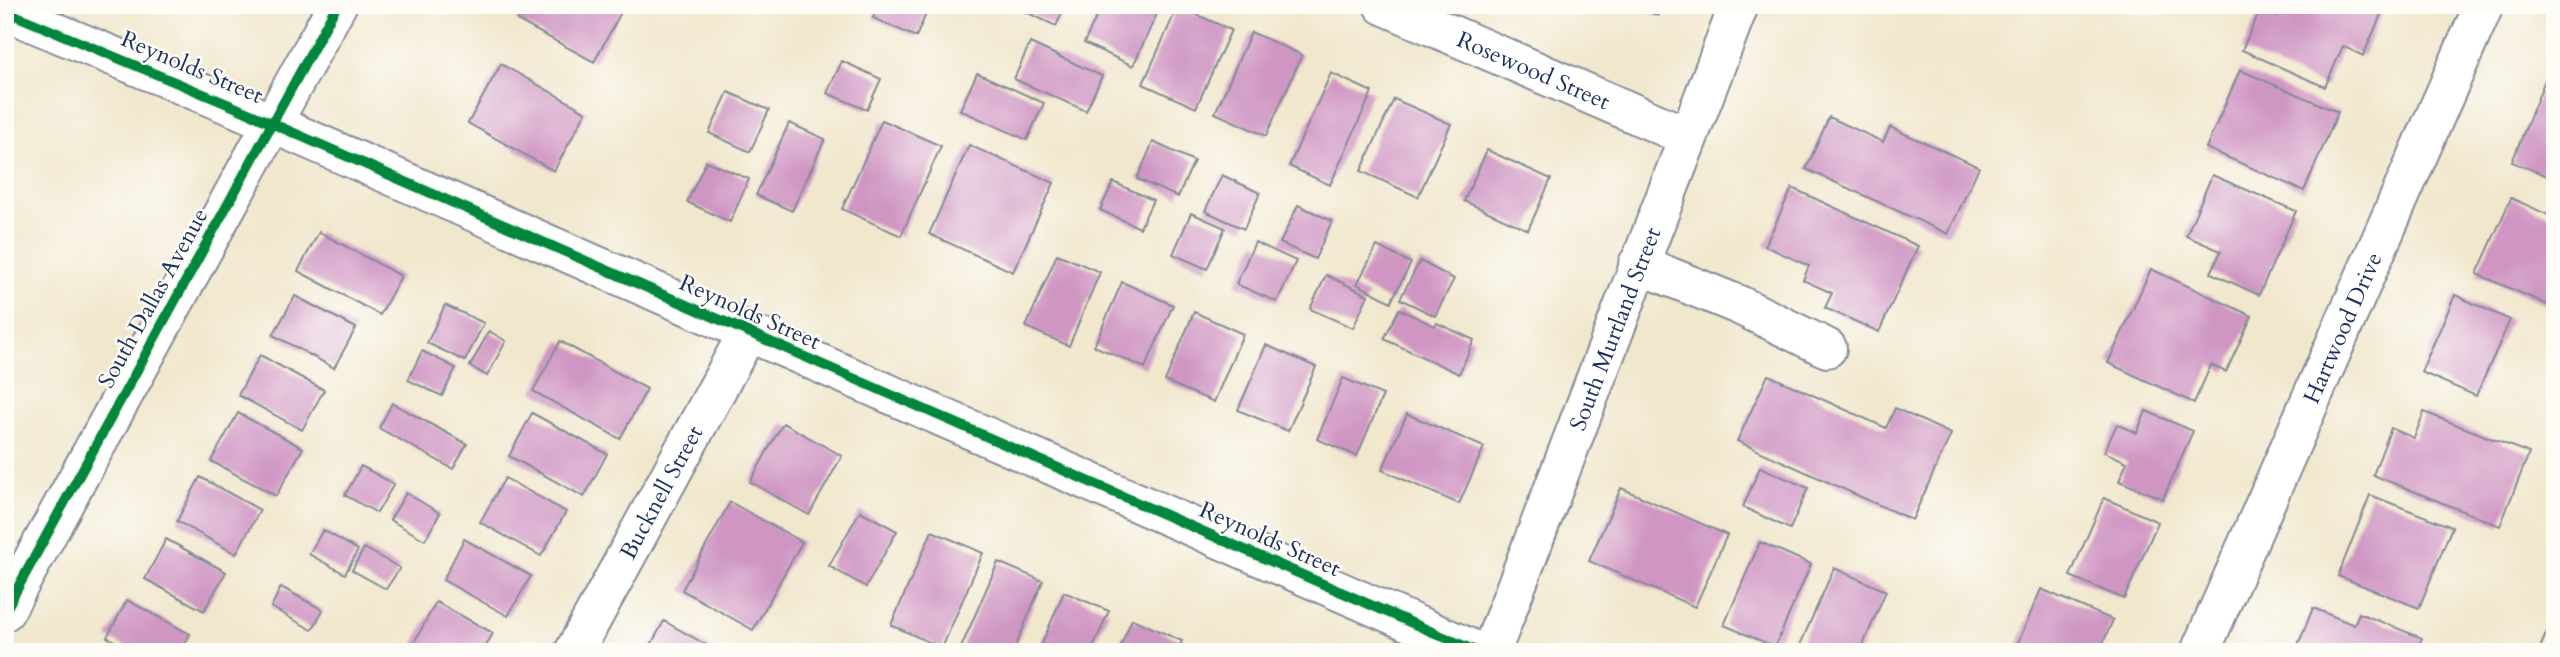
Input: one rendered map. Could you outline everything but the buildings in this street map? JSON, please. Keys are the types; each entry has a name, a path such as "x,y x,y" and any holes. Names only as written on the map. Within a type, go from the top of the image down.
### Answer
{"street":[{"name":"South Dallas Avenue","path":"5,611 337,5"},
{"name":"Rosewood Street","path":"1383,5 1686,136"},
{"name":"South Murtland Street","path":"1491,652 1686,136 1739,5"},
{"name":"Hartwood Drive","path":"2200,652 2484,5"},
{"name":"Reynolds Street","path":"5,11 272,124 1478,652"},
{"path":"1638,264 1738,305 1827,348"},
{"name":"Bucknell Street","path":"574,652 747,334"}],"cycle path":[{"path":"5,611 337,5"},
{"path":"5,11 237,108 1478,652"}]}
